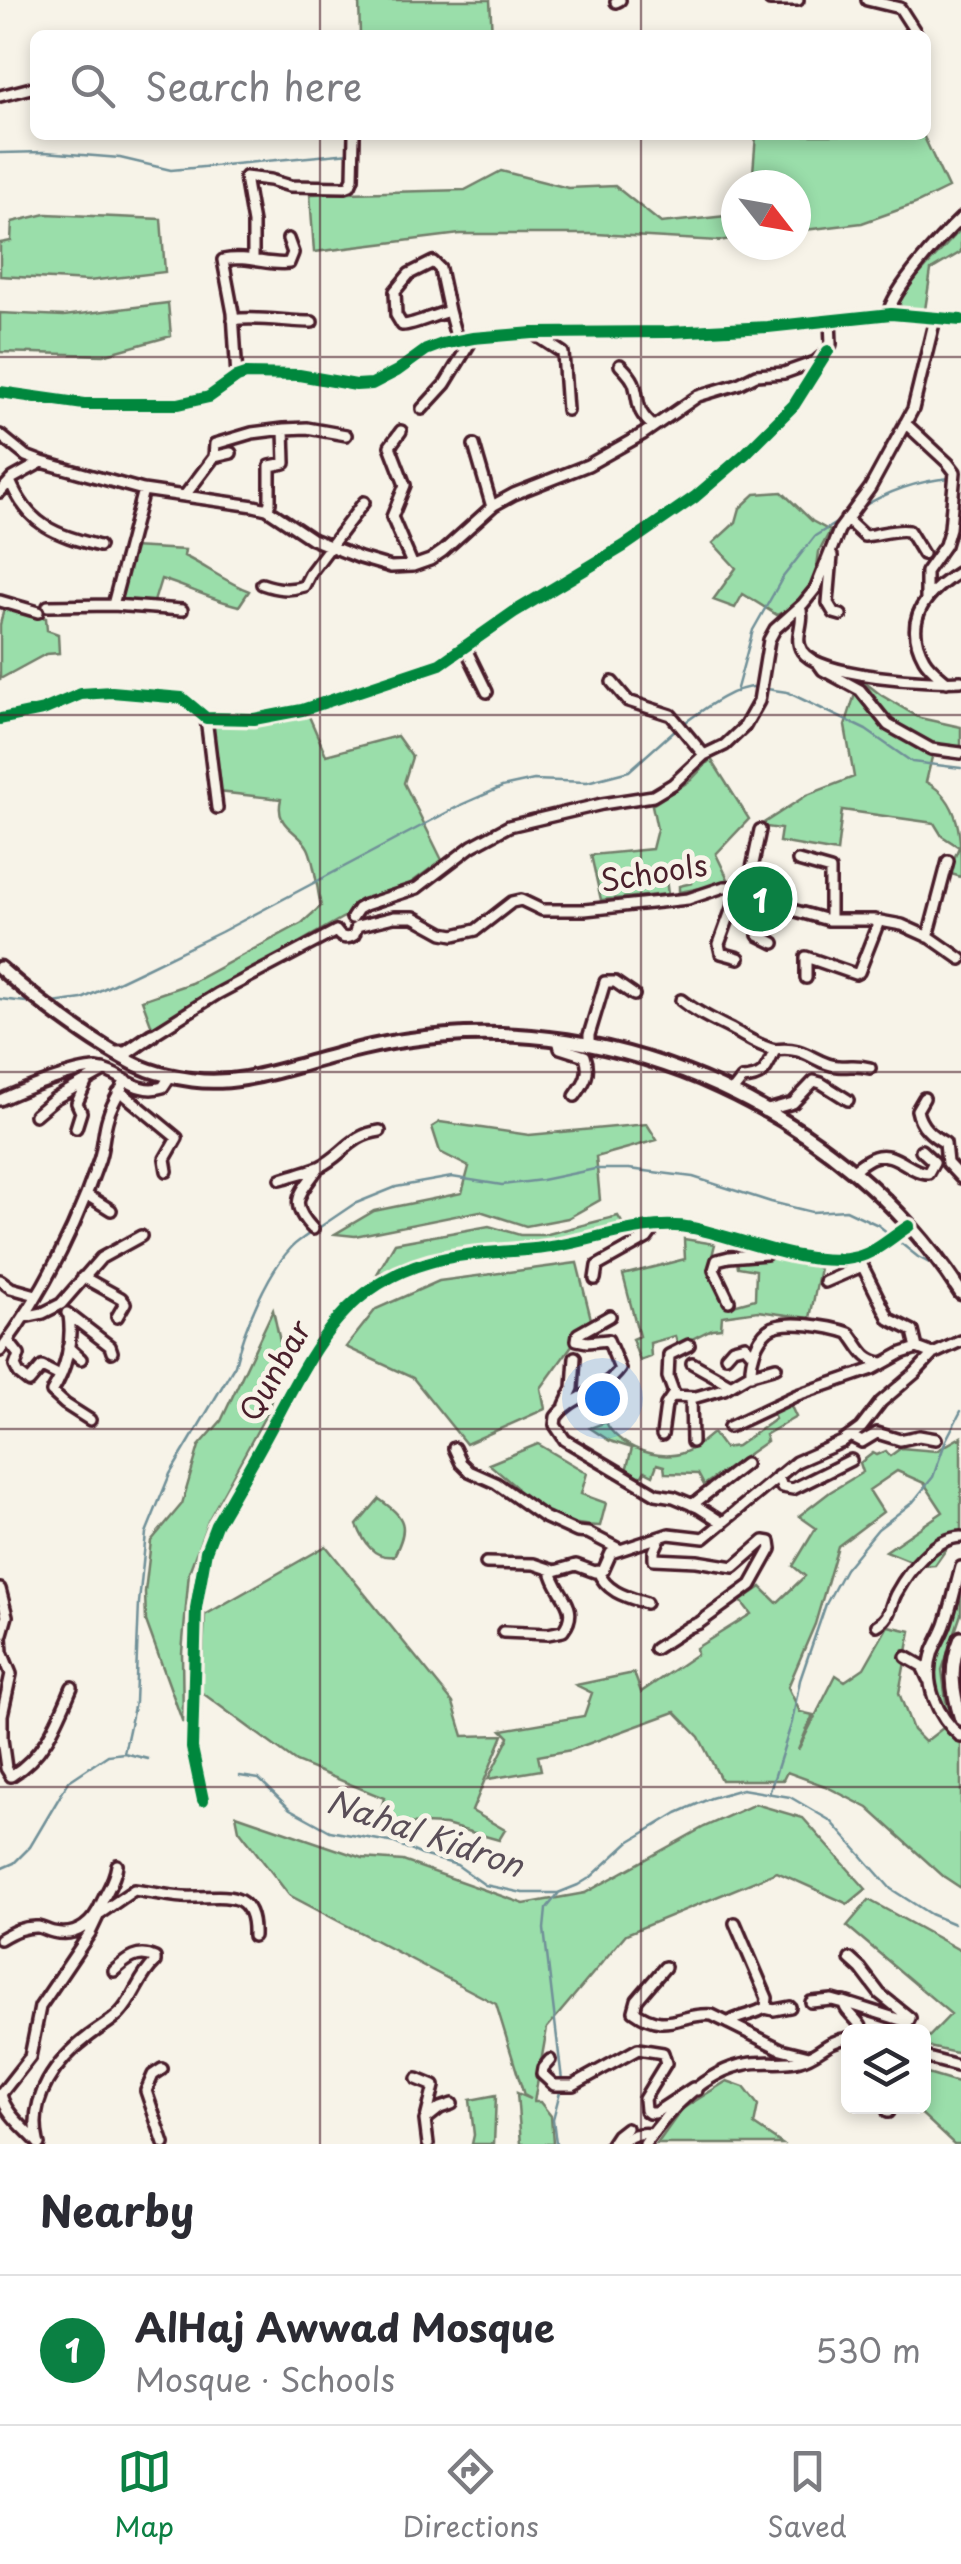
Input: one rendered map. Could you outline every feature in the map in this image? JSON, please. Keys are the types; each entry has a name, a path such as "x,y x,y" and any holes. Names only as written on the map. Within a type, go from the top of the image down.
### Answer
{"main road":[{"path":"0,968 117,1053 132,1055 144,1067 197,1081 246,1078 365,1048 446,1035 502,1035 589,1044 673,1067 731,1092 799,1132 852,1170 908,1226 961,1294"},
{"path":"132,1055 152,1035"},
{"path":"144,1067 137,1058 152,1035"},
{"path":"961,1638 952,1678 961,1719"}],"street":[{"path":"770,0 798,0"},
{"path":"867,0 899,4 915,30"},
{"path":"0,96 30,88"},
{"path":"253,258 253,223 245,178 290,186 344,188 353,178 354,140"},
{"path":"888,314 906,283 961,218"},
{"path":"236,377 224,260 235,257 290,263 293,253 288,239"},
{"path":"449,311 404,326 396,315 395,292 409,274 433,262 440,269 457,340"},
{"path":"0,392 84,404 178,404 209,398 236,377 262,373 372,384 426,350 473,338 768,327 888,314 961,320"},
{"path":"233,320 246,317 312,322"},
{"path":"0,720 43,710 82,694 112,692 182,698 206,718 254,719 302,710 440,664 514,612 624,546 695,497 745,454 794,405 828,351 830,318"},
{"path":"345,922 366,904 417,888 472,846 509,826 653,796 673,784 704,755 725,746 745,726 758,701 768,640 816,588 846,518 870,488 913,409 935,319"},
{"path":"533,333 563,353 567,410"},
{"path":"422,408 446,384 473,338"},
{"path":"0,435 26,456 42,462 144,490 267,510 312,539 374,563 413,566 443,551 492,507 514,494 588,465 698,396 756,376 799,369 828,351"},
{"path":"620,364 635,384 638,409 652,426"},
{"path":"905,423 955,472 950,528 926,572 926,599"},
{"path":"186,494 214,457 215,444 252,433 307,428 346,435"},
{"path":"267,510 270,466 285,463 284,430"},
{"path":"401,431 390,446 406,484 392,517 413,566"},
{"path":"474,444 492,507"},
{"path":"214,457 231,453"},
{"path":"0,492 10,481 42,462"},
{"path":"10,481 19,503 31,516 52,530 99,546"},
{"path":"112,605 144,490"},
{"path":"262,584 294,590 304,586 364,502"},
{"path":"846,518 864,536 909,531 923,554"},
{"path":"832,548 828,603 841,615"},
{"path":"947,682 926,662 916,630 926,599 937,586 961,571"},
{"path":"0,601 38,612"},
{"path":"48,606 182,610"},
{"path":"800,606 803,617 799,648 818,663 884,678 961,681"},
{"path":"465,647 487,692"},
{"path":"818,663 822,670 860,690 888,726 930,749 961,753"},
{"path":"612,682 628,701 671,714 704,755"},
{"path":"206,718 218,808"},
{"path":"739,958 721,953 719,944 743,891 760,830"},
{"path":"798,861 830,870 830,920"},
{"path":"928,937 948,861"},
{"name":"Schools","path":"152,1035 345,922 414,917 454,935 476,930 512,902 522,900 542,910 586,910 688,899 724,887 830,920 902,925 961,958"},
{"path":"768,902 758,935 774,943"},
{"path":"806,978 806,957 855,974 860,972 879,921"},
{"path":"589,1044 605,982 614,982 634,995"},
{"path":"681,1000 750,1042 775,1050 801,1051 835,1066 853,1064 870,1068"},
{"path":"558,1040 560,1048 585,1056 589,1067 575,1096"},
{"path":"731,1092 742,1078 760,1075 775,1050"},
{"path":"0,1100 68,1075 97,1069 137,1087 158,1090 170,1075"},
{"path":"35,1115 54,1099 104,1071"},
{"path":"76,1128 81,1112 78,1103 87,1080"},
{"path":"764,1111 793,1102 814,1081 848,1100"},
{"path":"60,1376 42,1367 28,1382 15,1366 19,1355 4,1344 24,1317 87,1194 101,1158 108,1116 124,1082"},
{"path":"118,1093 178,1138 165,1159 166,1171"},
{"path":"924,1098 916,1110 918,1119 945,1143 946,1163 961,1178"},
{"path":"280,1179 318,1167 350,1142 380,1130"},
{"path":"852,1170 874,1156 883,1155 928,1174 934,1162 921,1150"},
{"path":"313,1229 297,1208 318,1167"},
{"path":"87,1194 110,1210"},
{"path":"825,1282 908,1226"},
{"path":"595,1279 596,1266 646,1238 655,1227"},
{"name":"Qunbar","path":"203,1800 192,1748 192,1716 196,1608 206,1552 216,1526 317,1343 350,1306 380,1283 428,1262 568,1244 655,1227 691,1228 815,1258 860,1262"},
{"path":"24,1317 56,1306 101,1258 140,1236"},
{"path":"729,1301 714,1270 717,1260 766,1254 772,1249"},
{"path":"860,1262 889,1319 913,1331 917,1348"},
{"path":"83,1278 121,1298 125,1303 117,1317"},
{"path":"0,1280 11,1288 36,1295"},
{"path":"56,1306 110,1346 112,1352"},
{"path":"69,1315 68,1360 52,1392 90,1420"},
{"path":"564,1408 618,1374 620,1369 608,1340 577,1340 578,1334 610,1316"},
{"path":"750,1375 753,1354 770,1328 778,1326 824,1326 849,1333 861,1353 883,1363"},
{"path":"598,1572 611,1553 619,1550 669,1534 704,1538 796,1462 842,1442 862,1428 881,1402 933,1354 961,1341"},
{"path":"675,1396 668,1376 669,1355 689,1344"},
{"path":"726,1356 732,1348 745,1345 753,1354"},
{"path":"68,1347 81,1359"},
{"path":"729,1426 917,1348 933,1354"},
{"path":"575,1357 573,1388 556,1418 565,1440 656,1494 692,1505 723,1523"},
{"path":"692,1363 731,1385"},
{"path":"662,1435 666,1405 675,1396 691,1397 776,1367"},
{"path":"691,1397 692,1442"},
{"path":"850,1436 862,1442 877,1433 900,1440 919,1436 936,1440"},
{"path":"454,1448 461,1464 470,1471 496,1483 544,1517 588,1533 619,1550"},
{"path":"778,1476 782,1487 793,1489 852,1460"},
{"path":"692,1505 745,1464"},
{"path":"877,1625 887,1619 895,1595 916,1564 952,1538 961,1537"},
{"path":"655,1649 699,1624 751,1585 771,1549 770,1542 764,1541 734,1567 654,1559 660,1538"},
{"path":"486,1563 534,1564 551,1570 576,1565 598,1572 619,1594 646,1603"},
{"path":"930,1688 930,1662 961,1568"},
{"path":"503,1632 563,1631 570,1609 551,1570"},
{"path":"0,1589 7,1616 1,1637 2,1652 12,1674 2,1715 6,1768 11,1776 28,1765 53,1732 72,1687"},
{"path":"906,1658 922,1666 937,1708 961,1737"},
{"path":"39,2144 9,2112 1,2094 30,2057 40,2007 90,1933 118,1865"},
{"path":"0,1939 15,1930 43,1927 73,1934 134,1890 183,1897 237,1898 250,1909 253,1936"},
{"path":"735,1923 766,1998 764,2008"},
{"path":"39,2144 34,2124 38,2100 54,2070 72,2050 117,2016 155,1958 132,1956 114,1970"},
{"path":"811,2002 832,2000 910,2020 880,1994 850,1959"},
{"path":"665,1967 638,2000 636,2013 673,2022 712,2014 780,2049 810,2056"},
{"path":"843,2003 859,2024"},
{"path":"728,2023 764,2008 790,2007"},
{"path":"645,2144 670,2112 716,2076 736,2066 790,2062 841,2040"},
{"path":"550,2060 542,2074 547,2080 554,2085 573,2086 638,2049 663,2053 666,2063 644,2099 649,2113 693,2088 697,2090"},
{"path":"931,2059 961,2066"},
{"path":"162,2069 146,2090 164,2144"},
{"path":"417,2079 434,2086 426,2120 428,2144"},
{"path":"426,2120 452,2104"},
{"path":"611,2144 626,2128"},
{"path":"620,2144 628,2136 652,2134"}],"green space":[{"path":"359,0 490,0 492,30 360,30"},
{"path":"756,140 925,140 948,188 862,223 811,229 811,170 753,170"},
{"path":"501,171 568,188 615,186 661,223 721,217 721,241 596,234 460,234 314,252 310,194 465,190"},
{"path":"46,214 161,219 165,272 89,281 0,276 0,243 11,241 12,222"},
{"path":"961,229 961,252 931,270 925,310 901,307 899,302 907,288"},
{"path":"168,303 171,336 103,355 0,352 0,313 64,316"},
{"path":"782,492 812,521 830,531 819,552 815,581 800,602 777,615 743,594 735,608 713,600 736,568 713,543 736,522 740,508 755,494"},
{"path":"131,547 185,550 184,556 249,591 239,606 161,579 153,605 120,601"},
{"path":"4,607 46,618 47,630 58,634 59,653 46,654 0,679 0,625"},
{"path":"863,681 920,718 961,727 961,750 932,747 908,733"},
{"path":"855,694 883,728 933,753 926,782 946,799 957,821 959,834 961,877 948,873 959,847 942,836 934,823 842,810 837,852 779,842 781,829 759,826 807,795 854,777 845,726"},
{"path":"308,714 326,755 397,736 412,757 404,783 442,860 404,888 342,918 152,1027 142,1000 191,983 302,923 321,906 310,854 304,842 284,823 281,799 219,792 209,725 258,724"},
{"path":"711,759 749,819 716,854 728,879 679,892 679,886 692,883 686,864 665,872 668,894 601,900 591,855 652,849 657,829 652,805 691,780"},
{"path":"440,1122 529,1135 647,1124 657,1140 596,1157 600,1200 568,1218 526,1226 480,1211 355,1236 335,1234 374,1211 462,1193 469,1167 440,1152 432,1127"},
{"path":"618,1216 623,1224 575,1238 431,1255 377,1274 395,1243 489,1226 520,1235 544,1235"},
{"path":"684,1239 715,1244 708,1272 726,1307 755,1299 756,1270 738,1267 737,1261 777,1257 820,1268 810,1318 758,1311 722,1316 721,1328 678,1346 675,1336 650,1343 651,1357 640,1361 632,1339 639,1336 623,1275 685,1259"},
{"path":"577,1263 591,1319 541,1388 545,1409 466,1444 413,1378 346,1347 376,1309 439,1281"},
{"path":"273,1310 283,1355 268,1411 208,1521 189,1572 182,1653 183,1723 146,1621 151,1541 182,1504 199,1446 221,1421"},
{"path":"790,1404 796,1417 765,1435 767,1441 704,1485 698,1474 665,1473 664,1466 657,1464 653,1475 645,1471 640,1479 626,1471 632,1448 610,1441 590,1428 606,1422 629,1445 652,1454 675,1455 692,1449 713,1433 724,1448 737,1446 775,1419 771,1409"},
{"path":"961,1437 961,1532 935,1565 923,1566 886,1551 943,1512 924,1483 897,1471 869,1490 883,1512 838,1546 815,1624 788,1687 800,1712 813,1715 798,1750 836,1675 845,1681 864,1668 888,1626 911,1631 899,1693 913,1730 925,1742 943,1728 932,1708 935,1658 961,1583 961,1614 942,1670 946,1701 961,1732 961,1888 868,1808 825,1786 787,1772 783,1780 721,1780 699,1737 675,1712 571,1750 538,1756 541,1770 488,1779 509,1737 502,1730 584,1716 592,1693 576,1685 634,1673 641,1692 697,1654 696,1648 751,1614 741,1601 761,1587 777,1603 805,1576 793,1566 816,1528 799,1516 863,1472 860,1463 873,1453 886,1451 890,1456 901,1448 936,1451"},
{"path":"538,1444 587,1473 581,1494 606,1503 600,1526 564,1522 546,1514 516,1493 516,1487 489,1464"},
{"path":"379,1499 402,1523 402,1537 394,1556 375,1552 357,1525"},
{"path":"326,1546 453,1703 463,1736 503,1735 472,1811 505,1830 499,1840 446,1825 398,1823 380,1813 384,1798 296,1762 201,1692 205,1615"},
{"path":"755,1804 803,1818 866,1889 848,1904 777,1872 626,1934 547,2028 534,2102 540,2102 551,2116 553,2144 521,2144 517,2093 531,2099 524,2095 496,2004 289,1895 239,1830 236,1815 362,1858 403,1861 524,1904 585,1893 704,1827"},
{"path":"869,1900 961,1951 961,2054 931,2048 931,2035 951,2014 847,1926"},
{"path":"931,2075 961,2084 961,2144 954,2144 922,2114 931,2114"},
{"path":"727,2081 744,2087 758,2105 754,2125 782,2144 657,2144 682,2109"},
{"path":"496,2095 494,2144 472,2144 470,2100"}],"waterway":[{"path":"0,153 120,158 171,170 350,153"},
{"path":"859,509 903,488 950,478"},
{"path":"736,692 753,630 783,577 815,536 844,518"},
{"path":"683,724 730,694 759,687"},
{"path":"767,689 787,692 866,730 912,762 961,768"},
{"path":"53,1003 82,999 147,968 502,787 534,780 587,782 629,771 676,729"},
{"path":"0,999 35,1003"},
{"path":"317,1229 354,1204 396,1187 452,1177 502,1185 595,1169 629,1169 693,1177 812,1212 846,1210 878,1225 933,1265"},
{"path":"124,1753 135,1702 146,1533 170,1474 235,1365 265,1287 291,1248 310,1233"},
{"path":"769,1794 792,1722 800,1680 826,1604 845,1569 878,1529 913,1502 933,1477 961,1411"},
{"name":"Nahal Kidron","path":"0,1869 14,1863 30,1847 69,1781 108,1755 124,1753 148,1759"},
{"name":"Nahal Kidron","path":"240,1776 259,1779 290,1809 330,1831 395,1843 457,1865 485,1885 523,1893 558,1893 578,1885 629,1842 711,1798 742,1789 790,1797 831,1821 891,1889 954,1924"},
{"path":"558,1894 546,1909 544,1929 562,2080"},
{"path":"556,2144 553,2119 561,2088"}],"cycle path":[{"path":"0,392 84,404 178,404 209,397 246,374 299,375 372,384 426,350 473,338 768,327 891,314 961,320"},
{"path":"0,719 43,710 81,694 112,692 182,698 206,718 254,719 302,710 440,664 695,497 794,405 828,351"},
{"path":"203,1800 192,1748 196,1608 206,1551 216,1525 316,1348 351,1305 373,1287 430,1262 551,1247 639,1228 693,1228 797,1256 838,1260 870,1252 909,1226"}],"place":[{"name":"AlHaj Awwad Mosque","path":"760,899"}]}
